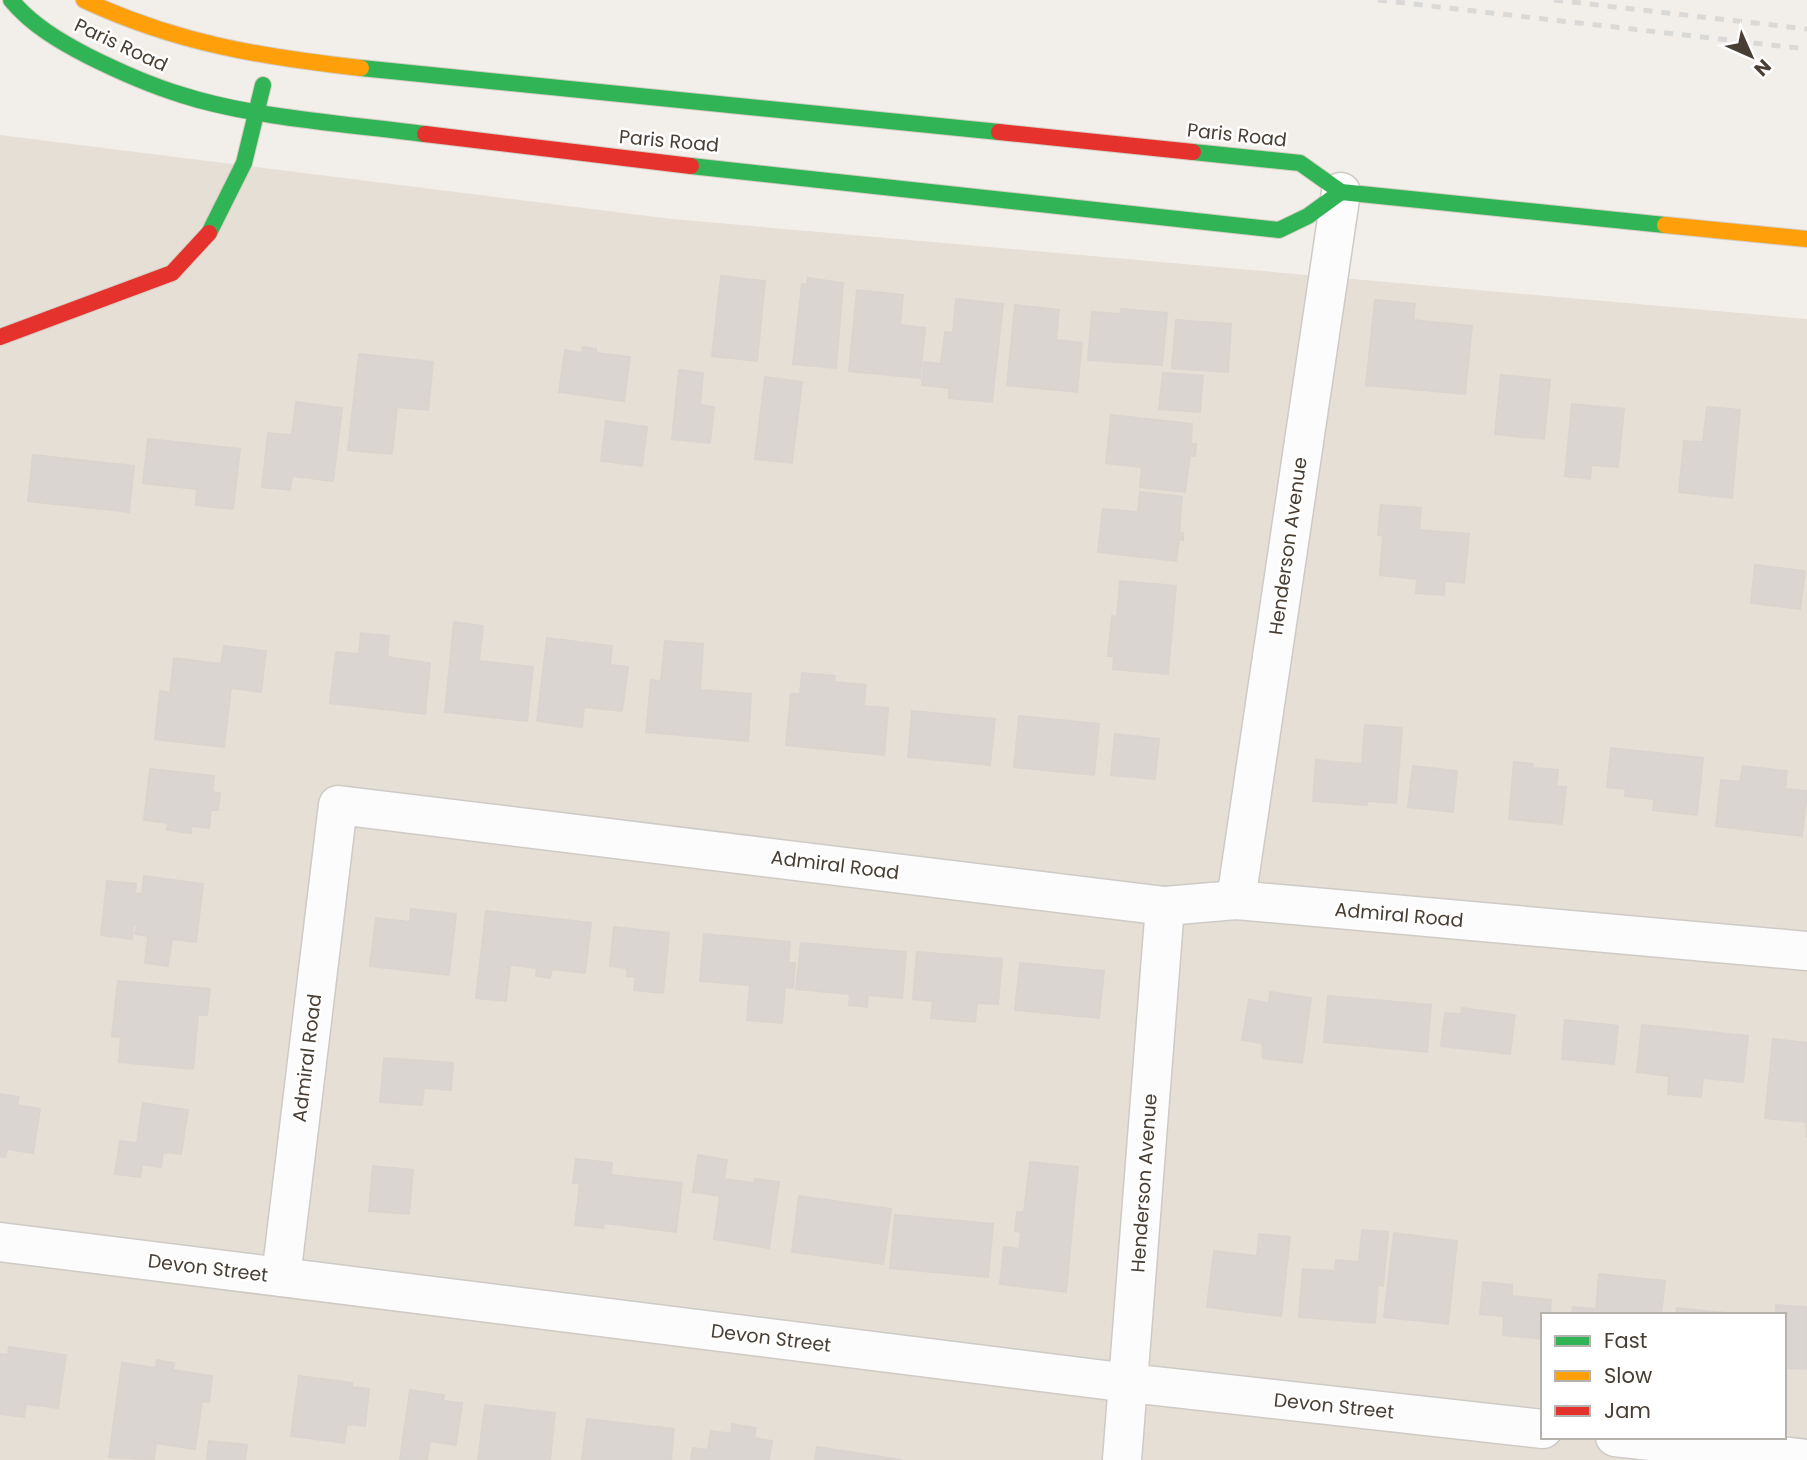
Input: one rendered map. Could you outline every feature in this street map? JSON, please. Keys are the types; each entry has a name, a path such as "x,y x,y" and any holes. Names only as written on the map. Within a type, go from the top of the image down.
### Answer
{"main road":[{"name":"Paris Road","path":"11,0 25,17 54,37 120,72 183,96 259,111 526,148 1279,230 1308,216 1341,192"},
{"name":"Paris Road","path":"84,0 118,17 197,45 267,58 1300,163 1341,192 1807,239"},
{"path":"0,337 172,273 190,258 208,237 225,206 248,150 259,111 267,58"}],"street":[{"name":"Henderson Avenue","path":"1236,900 1341,192"},
{"name":"Admiral Road","path":"281,1277 338,804 1166,906 1236,900 1807,951"},
{"name":"Henderson Avenue","path":"1122,1460 1166,906"},
{"name":"Devon Street","path":"0,1242 1129,1383 1541,1429"},
{"path":"1632,1439 1807,1459"}],"shaded area":[{"path":"0,135 672,219 1807,319 1807,1460 0,1460"}],"building":[{"path":"721,276 765,281 757,361 712,356"},
{"path":"808,278 843,283 836,368 793,364 802,284 807,285"},
{"path":"857,290 903,295 900,325 925,328 920,378 849,371"},
{"path":"956,299 1003,304 992,402 949,398 949,388 922,385 924,362 941,364 945,332 953,333"},
{"path":"1375,300 1415,304 1413,320 1472,326 1465,394 1366,385"},
{"path":"1015,305 1059,310 1056,340 1082,343 1077,392 1007,385"},
{"path":"1121,309 1167,313 1162,365 1088,360 1092,312 1120,314"},
{"path":"1176,320 1231,324 1228,372 1172,368"},
{"path":"583,347 596,349 596,353 630,357 624,401 559,392 565,350 582,353"},
{"path":"359,354 433,362 428,410 397,407 392,454 348,450"},
{"path":"679,370 703,373 700,405 714,407 710,443 672,439"},
{"path":"1163,373 1203,376 1200,412 1159,409"},
{"path":"1501,375 1550,380 1544,439 1495,434"},
{"path":"765,377 802,382 792,463 755,459"},
{"path":"296,402 342,408 333,481 292,476 290,490 262,487 268,433 292,435"},
{"path":"1572,404 1624,409 1618,467 1591,465 1590,479 1565,476"},
{"path":"1707,407 1740,410 1732,498 1679,492 1684,441 1703,442"},
{"path":"1111,415 1192,424 1191,444 1196,444 1195,456 1190,455 1185,492 1140,487 1142,467 1106,463"},
{"path":"606,421 647,427 642,466 601,461"},
{"path":"148,439 240,449 233,509 196,505 197,489 143,483"},
{"path":"33,455 134,466 129,512 28,501"},
{"path":"1140,492 1182,497 1179,532 1183,533 1183,540 1179,539 1176,561 1098,552 1103,509 1138,512"},
{"path":"1381,505 1421,508 1419,530 1469,534 1464,583 1445,581 1444,595 1416,593 1417,579 1380,575 1383,535 1378,535"},
{"path":"1755,565 1805,571 1800,609 1751,603"},
{"path":"1120,581 1176,586 1168,674 1113,669 1114,656 1108,656 1112,616 1117,617"},
{"path":"454,622 483,626 479,661 533,667 527,721 445,712"},
{"path":"361,633 389,636 387,657 430,663 425,714 330,703 336,652 359,654"},
{"path":"547,638 612,646 610,665 628,667 622,711 584,707 582,727 537,721"},
{"path":"665,641 703,644 700,690 751,694 748,741 646,732 651,680 661,681"},
{"path":"224,646 266,651 261,692 231,688 224,747 155,739 160,691 170,693 174,658 221,664"},
{"path":"802,673 835,676 834,682 866,685 864,706 888,708 884,755 786,745 791,694 800,694"},
{"path":"912,711 995,719 990,765 908,757"},
{"path":"1019,716 1099,724 1094,775 1014,767"},
{"path":"1365,725 1402,728 1396,803 1367,801 1367,805 1313,801 1316,760 1362,764"},
{"path":"1115,734 1159,739 1155,779 1111,775"},
{"path":"1611,748 1703,758 1697,815 1653,810 1654,799 1625,796 1626,789 1607,787"},
{"path":"1514,762 1533,764 1532,768 1558,770 1556,786 1566,787 1562,824 1509,819"},
{"path":"1413,766 1457,771 1453,812 1408,807"},
{"path":"1743,766 1787,771 1785,789 1807,791 1802,836 1716,826 1721,780 1740,782"},
{"path":"150,769 214,776 212,792 220,793 218,810 211,810 209,828 191,826 191,833 167,830 168,823 144,820"},
{"path":"144,876 203,884 196,942 172,939 168,966 145,963 148,936 135,934 137,925 133,925 132,939 101,935 107,881 136,884 135,893 142,894"},
{"path":"411,909 456,914 449,975 370,966 376,918 410,922"},
{"path":"486,911 591,923 585,973 552,969 550,978 536,976 537,968 510,965 506,1001 476,998"},
{"path":"614,927 669,933 663,993 634,990 636,977 627,976 627,968 610,966"},
{"path":"704,934 790,942 788,963 795,963 793,988 785,987 782,1023 747,1020 750,985 700,981"},
{"path":"801,943 906,952 902,998 868,995 867,1007 849,1005 850,994 796,989"},
{"path":"917,952 1002,959 998,1004 977,1003 975,1022 931,1018 933,1001 913,999"},
{"path":"1020,963 1104,971 1099,1018 1015,1010"},
{"path":"118,981 210,989 207,1015 198,1015 193,1069 119,1062 121,1037 112,1036"},
{"path":"1270,992 1311,998 1302,1063 1263,1058 1262,1043 1242,1040 1249,1000 1269,1003"},
{"path":"1328,996 1431,1005 1427,1052 1324,1042"},
{"path":"1462,1008 1515,1015 1510,1054 1441,1046 1445,1013 1461,1014"},
{"path":"1565,1020 1618,1026 1614,1064 1562,1059"},
{"path":"1642,1025 1748,1036 1743,1082 1703,1078 1701,1097 1668,1094 1669,1076 1637,1072"},
{"path":"1773,1039 1807,1043 1807,1137 1806,1122 1765,1118"},
{"path":"384,1058 453,1063 451,1090 424,1088 422,1105 380,1102"},
{"path":"0,1094 19,1097 17,1105 40,1109 33,1153 7,1149 5,1157 0,1156"},
{"path":"143,1103 188,1110 181,1154 163,1152 161,1167 142,1164 140,1177 115,1174 120,1141 137,1143"},
{"path":"698,1155 727,1160 724,1179 754,1183 755,1179 779,1182 769,1248 714,1239 720,1196 693,1192"},
{"path":"576,1159 612,1163 611,1175 682,1183 676,1232 604,1223 603,1228 575,1225 580,1183 573,1183"},
{"path":"1030,1162 1078,1167 1066,1292 1000,1284 1004,1247 1019,1249 1021,1232 1015,1231 1017,1212 1024,1212"},
{"path":"373,1166 413,1170 409,1214 369,1211"},
{"path":"799,1196 891,1209 883,1264 792,1252"},
{"path":"895,1215 993,1224 988,1277 890,1268"},
{"path":"1362,1230 1388,1232 1383,1286 1378,1285 1375,1323 1299,1317 1303,1269 1335,1271 1336,1260 1359,1262"},
{"path":"1394,1233 1457,1241 1448,1324 1384,1317"},
{"path":"1259,1234 1290,1237 1281,1316 1207,1307 1214,1251 1257,1256"},
{"path":"1599,1274 1665,1281 1661,1313 1572,1313 1573,1307 1596,1309"},
{"path":"1483,1282 1512,1285 1512,1296 1551,1300 1550,1313 1541,1313 1541,1339 1503,1335 1504,1316 1480,1314"},
{"path":"1776,1305 1807,1307 1807,1369 1786,1368 1786,1313 1776,1313"},
{"path":"1677,1308 1727,1313 1676,1313"},
{"path":"9,1347 66,1355 58,1408 26,1404 24,1417 0,1414 0,1354 8,1355"},
{"path":"157,1360 174,1363 173,1370 212,1376 209,1402 202,1401 195,1449 156,1443 154,1460 109,1457 122,1363 156,1368"},
{"path":"299,1376 352,1383 352,1387 369,1389 365,1426 347,1424 344,1443 291,1436"},
{"path":"410,1390 444,1395 443,1401 462,1403 456,1445 430,1441 427,1460 400,1460"},
{"path":"485,1405 555,1413 550,1460 478,1460"},
{"path":"587,1419 674,1429 671,1460 582,1460"},
{"path":"732,1424 756,1428 754,1438 772,1441 769,1460 691,1460 693,1448 708,1450 711,1431 731,1434"},
{"path":"209,1441 247,1445 245,1460 207,1460"},
{"path":"817,1447 902,1460 815,1460"}],"railway":[{"path":"1378,0 1807,49"},
{"path":"1554,0 1807,29"}],"traffic: fast":[{"path":"11,0 46,32 88,56 170,91 210,103 270,115 425,134"},
{"path":"361,68 999,132"},
{"path":"209,233 244,163 263,85"},
{"path":"1193,152 1300,163 1341,192 1665,225"},
{"path":"691,166 1279,230 1308,216 1341,192"}],"traffic: slow":[{"path":"84,0 118,15 186,38 288,59 361,68"},
{"path":"1665,225 1807,239"}],"traffic: jam":[{"path":"999,132 1193,152"},
{"path":"425,134 691,166"},
{"path":"0,337 172,273 209,233"}]}
